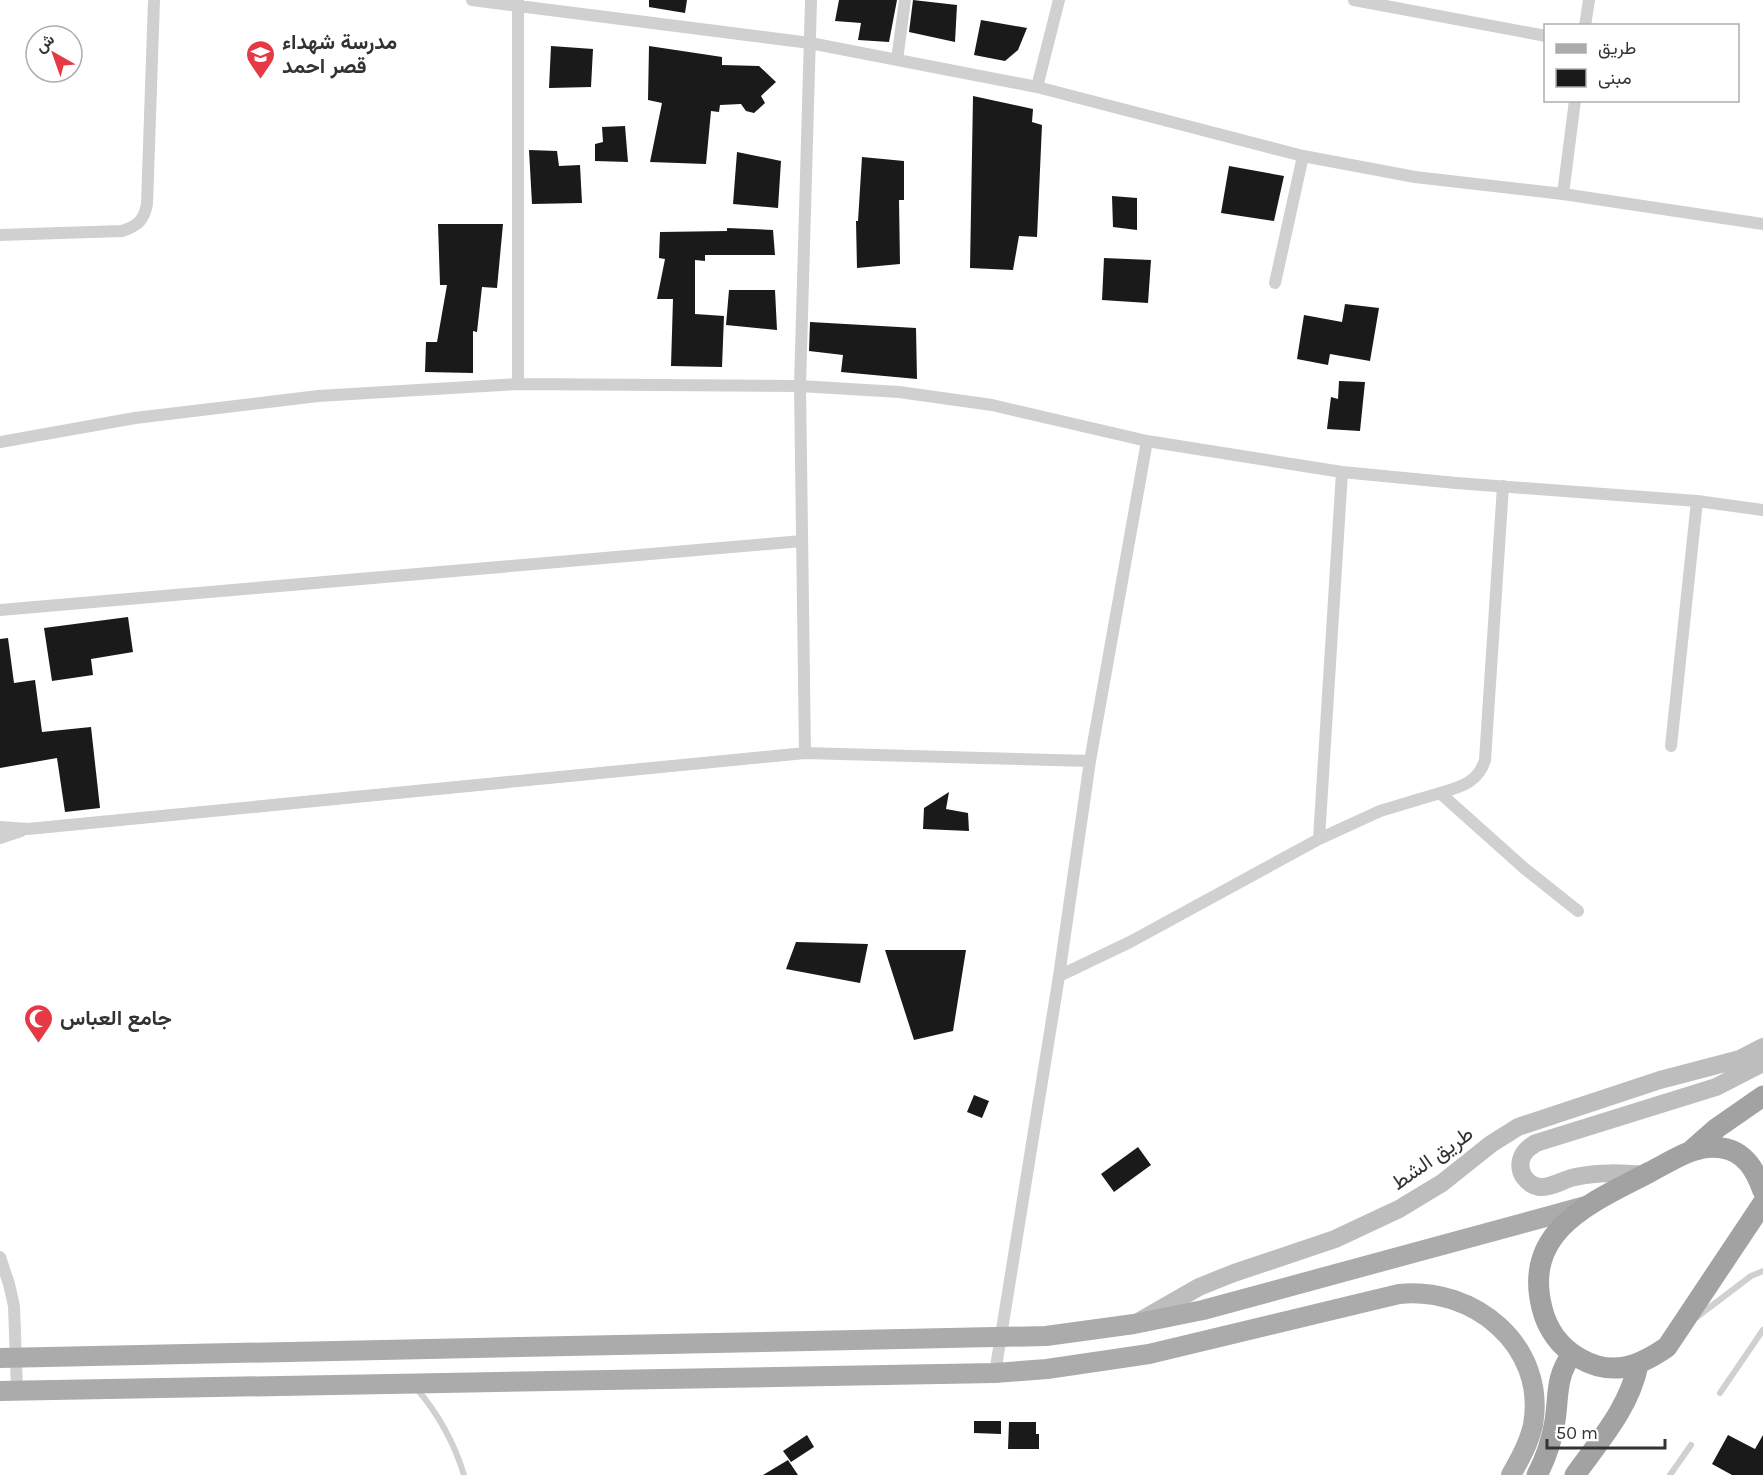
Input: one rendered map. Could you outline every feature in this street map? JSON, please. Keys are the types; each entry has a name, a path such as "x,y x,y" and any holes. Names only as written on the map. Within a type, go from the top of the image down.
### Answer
{"highway":[{"path":"1763,1096 1717,1128 1689,1152 1586,1206 1567,1221 1552,1238 1540,1268 1538,1283 1543,1314 1555,1338 1582,1360 1604,1367 1638,1365 1668,1347 1763,1203"},
{"path":"1689,1152 1713,1146 1736,1152 1753,1168 1763,1191"},
{"path":"1537,1475 1553,1432 1561,1373 1572,1354"},
{"path":"1575,1475 1625,1404 1638,1365"}],"main road":[{"name":"طريق الشط","path":"1134,1324 1199,1287 1335,1239 1399,1209 1442,1183 1491,1144 1518,1127 1660,1080 1740,1059 1763,1047"},
{"path":"1645,1175 1590,1174 1538,1187 1523,1177 1520,1165 1524,1152 1536,1143 1716,1087 1763,1063"},
{"path":"8,1358 1046,1336 1134,1324 1203,1310 1586,1206"},
{"path":"9,1391 995,1373 1057,1368 1149,1354 1399,1294 1417,1292 1463,1302 1490,1318 1511,1339 1526,1364 1533,1391 1533,1423 1523,1454 1511,1475"},
{"path":"521,1348 523,1381"}],"street":[{"path":"0,235 122,231 141,222 147,204 154,0"},
{"path":"472,0 518,3 810,43 1037,87 1303,156 1415,177 1563,194 1763,224"},
{"path":"805,753 800,386 811,0"},
{"path":"897,60 905,0"},
{"path":"1037,87 1059,0"},
{"path":"1354,0 1544,36"},
{"path":"1585,24 1589,0"},
{"path":"518,3 518,384"},
{"path":"1563,194 1575,102"},
{"path":"1275,283 1303,156"},
{"path":"0,442 135,418 318,396 518,384 800,386 899,392 992,405 1148,441 1342,472 1697,501 1763,510"},
{"path":"995,1373 1059,976 1090,761 1148,441"},
{"path":"1319,839 1342,472"},
{"path":"1059,976 1130,942 1319,839 1380,811 1472,781 1485,760 1503,486"},
{"path":"1671,746 1697,501"},
{"path":"0,610 802,541"},
{"path":"0,827 28,829 805,753 1090,761"},
{"path":"1440,793 1524,868 1578,911"},
{"path":"0,838 28,829"},
{"path":"0,1257 0,1264 12,1295 8,1358 9,1391"}],"lane":[{"path":"1678,1332 1751,1276 1763,1270"},
{"path":"1720,1393 1763,1330"},
{"path":"413,1383 453,1441 464,1475"},
{"path":"1670,1475 1691,1445"}],"building":[{"path":"649,0 687,0 685,13 649,7"},
{"path":"839,0 897,0 889,42 858,40 861,23 835,21"},
{"path":"913,0 957,5 955,42 909,32"},
{"path":"981,20 1027,28 1018,50 1005,61 974,55"},
{"path":"551,46 593,49 591,87 549,88"},
{"path":"649,46 722,57 722,65 759,66 776,82 761,96 765,103 754,113 746,111 741,104 720,105 719,112 711,111 706,164 650,162 662,103 648,100"},
{"path":"973,96 1033,109 1032,122 1042,125 1037,237 1019,236 1013,270 970,268"},
{"path":"625,126 628,162 595,161 595,144 603,142 602,127"},
{"path":"529,150 557,151 559,166 580,165 582,203 532,204"},
{"path":"737,152 781,161 778,208 733,204"},
{"path":"862,157 904,161 904,200 899,200 900,264 857,268 856,221 858,221"},
{"path":"1229,166 1284,176 1274,221 1221,213"},
{"path":"1112,196 1137,198 1137,230 1113,227"},
{"path":"438,224 503,224 497,288 482,287 477,332 473,331 473,373 425,372 426,342 437,342 447,285 440,285"},
{"path":"727,228 773,230 775,255 705,255 705,261 695,260 695,314 724,316 722,367 671,366 673,299 657,299 665,259 659,258 660,232 727,231"},
{"path":"1104,258 1151,260 1148,303 1102,300"},
{"path":"729,290 775,290 777,330 726,325"},
{"path":"1345,304 1379,308 1370,361 1330,354 1328,365 1297,359 1304,315 1342,322"},
{"path":"810,322 916,328 917,379 841,372 843,355 809,351"},
{"path":"1339,381 1365,382 1360,431 1327,429 1331,397 1338,399"},
{"path":"128,617 133,652 91,659 93,675 52,681 44,628"},
{"path":"8,638 14,683 35,680 42,732 91,727 100,808 65,812 57,758 0,768 0,639"},
{"path":"949,792 946,809 968,813 969,831 923,829 924,808"},
{"path":"796,942 868,944 860,983 786,969"},
{"path":"885,950 966,950 953,1031 914,1040"},
{"path":"974,1095 989,1101 982,1118 967,1112"},
{"path":"1138,1147 1151,1165 1114,1192 1101,1174"},
{"path":"974,1421 1001,1421 1001,1434 974,1433"},
{"path":"1009,1422 1036,1422 1039,1449 1008,1449"},
{"path":"807,1435 814,1447 791,1462 783,1451"},
{"path":"1728,1435 1755,1449 1763,1435 1763,1475 1732,1475 1712,1464"},
{"path":"788,1460 798,1475 763,1475"}],"place":[{"name":"مدرسة شهداء قصر احمد","path":"261,80"},
{"name":"جامع العباس","path":"39,1044"}]}
